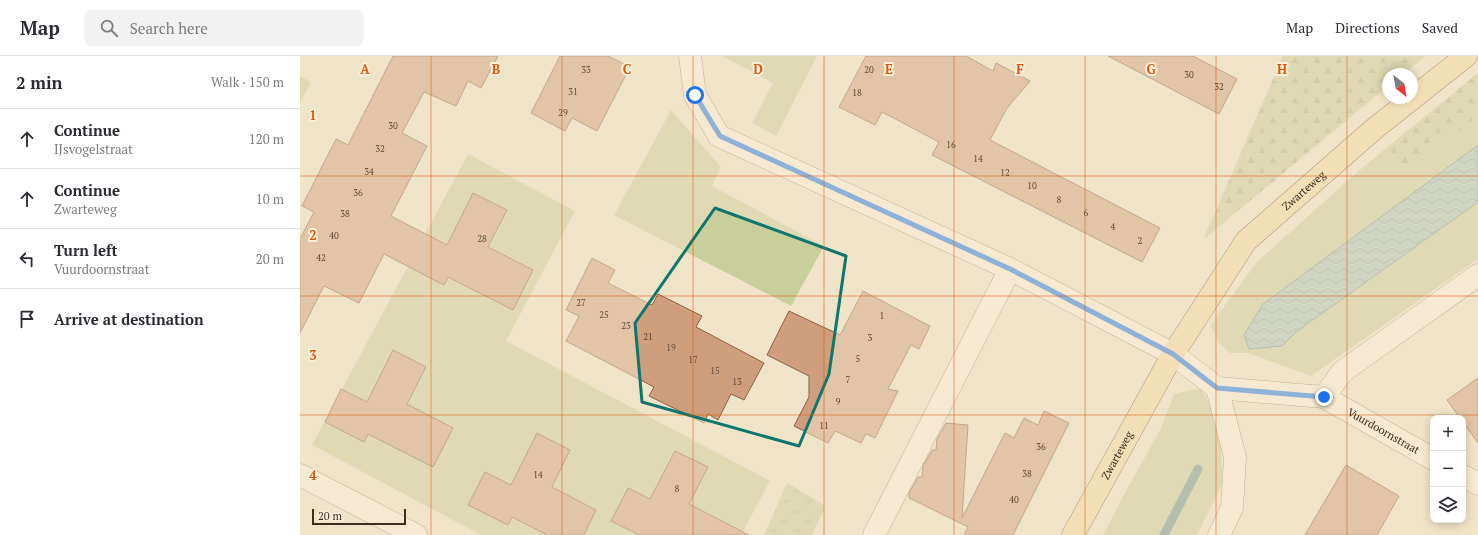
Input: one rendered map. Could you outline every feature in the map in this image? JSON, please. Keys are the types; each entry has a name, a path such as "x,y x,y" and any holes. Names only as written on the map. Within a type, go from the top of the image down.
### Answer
{"main road":[{"name":"Zwarteweg","path":"1073,535 1173,354 1246,241 1374,129 1466,56"}],"street":[{"path":"690,56 695,95 720,136 1010,269 1173,354 1217,388 1235,457 1232,508 1219,535"},
{"path":"874,535 1010,269"},
{"path":"1324,397 1342,372 1478,275"},
{"name":"Vuurdoornstraat","path":"1217,388 1324,397 1430,457"},
{"path":"300,475 414,535"},
{"path":"1466,478 1478,484"}],"highlighted area":[{"path":"715,208 846,256 829,374 799,446 642,402 635,323"}],"green space":[{"path":"722,56 817,56 776,136 752,123 773,83"},
{"path":"1283,56 1426,56 1411,68 1382,68 1382,91 1203,240"},
{"path":"1478,73 1478,116 1408,168 1385,149"},
{"path":"300,76 311,82 300,103"},
{"path":"671,110 721,167 712,186 824,246 791,306 614,215"},
{"path":"1478,116 1478,145 1263,304 1282,346 1296,332 1478,202 1478,259 1311,376 1248,353 1230,353 1218,342 1211,326 1257,262 1355,174 1385,149 1408,168"},
{"path":"468,154 575,211 506,341 770,481 741,535 481,535 312,445"},
{"path":"1200,388 1214,411 1221,445 1222,485 1197,535 1103,535 1161,428 1174,394"},
{"path":"787,483 826,506 812,535 764,535"}],"water":[{"path":"1478,145 1478,202 1296,332 1282,346 1249,349 1244,335 1263,304"}],"building":[{"path":"393,56 498,56 481,88 468,81 456,106 424,92 402,133 427,146 391,216 447,245 473,193 507,210 488,247 533,270 513,310 448,277 444,285 384,254 359,303 324,286 300,333 300,239 314,212 302,206 336,139 348,145"},
{"path":"560,56 608,56 630,67 597,131 572,118 565,131 531,113"},
{"path":"866,56 966,56 993,71 996,63 1030,81 1007,108 990,140 1160,228 1142,262 932,155 939,142 882,112 875,125 839,107"},
{"path":"1108,56 1193,56 1237,79 1219,114"},
{"path":"592,258 615,270 608,283 652,305 658,294 702,316 696,327 764,363 744,400 731,394 718,420 708,414 704,423 649,396 654,387 566,341 579,316 566,310"},
{"path":"863,291 930,326 919,349 911,345 888,389 898,391 875,438 866,434 861,443 835,431 828,443 794,426 809,397 809,376 767,355 789,311 840,335"},
{"path":"393,350 426,367 407,404 453,428 433,467 368,434 364,442 325,422 341,389 367,402"},
{"path":"1478,378 1478,443 1466,426 1466,415 1458,415 1447,400"},
{"path":"1044,411 1069,423 1013,535 964,535 968,527 909,498 909,493 918,477 922,477 923,466 932,450 936,450 937,439 946,423 968,425 962,518 1005,433 1014,438 1024,418 1038,425"},
{"path":"537,433 570,450 552,487 596,510 584,535 547,535 512,517 508,525 468,505 485,472 511,485"},
{"path":"675,451 708,467 689,504 749,535 639,535 611,521 628,488 650,499"},
{"path":"1346,465 1399,496 1377,535 1305,535"}],"waterway":[{"path":"1164,535 1198,469"}],"route":[{"path":"695,95 720,136 980,257 1010,269 1173,354 1217,388 1324,397"}]}
